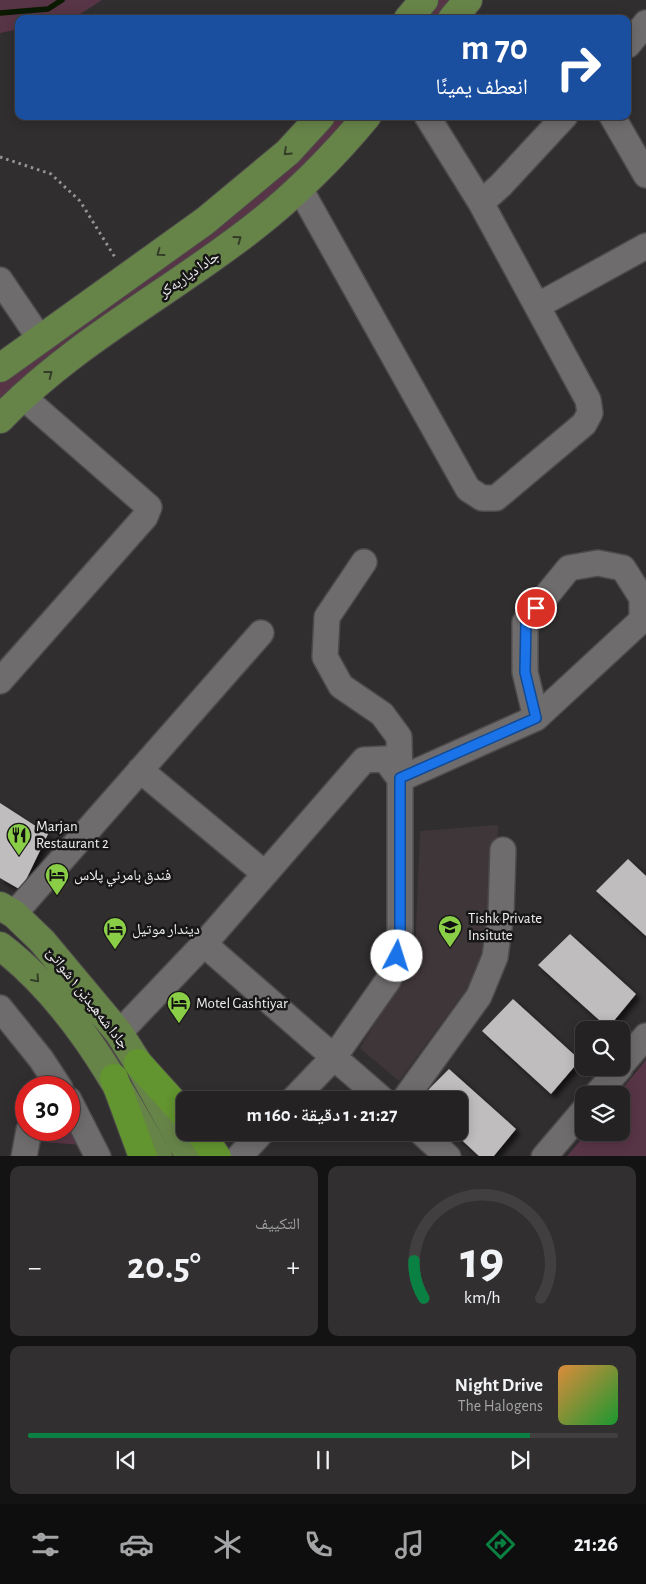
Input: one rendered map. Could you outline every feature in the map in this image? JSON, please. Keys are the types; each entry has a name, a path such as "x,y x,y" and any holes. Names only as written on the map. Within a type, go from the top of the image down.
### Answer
{"highway":[{"path":"138,1063 176,1105"},
{"path":"114,1078 143,1156"},
{"path":"206,1141 217,1156"}],"main road":[{"path":"411,15 424,0"},
{"path":"455,15 468,0"},
{"path":"0,368 205,221 280,158 317,120"},
{"name":"جادا دیاربه‌كر","path":"0,419 22,396 89,343 255,227 299,188 352,135 364,120"},
{"name":"جادا شەهیدێن ١ شواتێ","path":"7,910 42,940 119,1033 190,1156"},
{"name":"جادا شەهیدێن ١ شواتێ","path":"0,946 21,962 71,1018 114,1078 158,1156"}],"street":[{"path":"631,41 646,23"},
{"path":"299,188 468,489 482,498 496,498 584,424 590,413 588,400 481,203 430,120"},
{"path":"481,203 502,185 561,120"},
{"path":"614,120 646,175"},
{"path":"537,306 646,246"},
{"path":"0,280 40,339"},
{"path":"0,681 145,517 149,508 22,396"},
{"path":"301,1091 334,1057 389,979 397,956 400,929 399,737 382,714 341,686 326,657 327,617 364,562"},
{"path":"400,778 536,718 642,620 642,598 623,568 598,564 570,568 526,622 525,672 536,718"},
{"path":"7,910 140,770 261,633"},
{"path":"119,1033 204,944 364,760 385,759 400,778"},
{"path":"140,770 264,873"},
{"path":"410,1091 479,996 495,956 501,912 503,850"},
{"path":"204,944 373,1091"},
{"path":"0,1008 41,1059 52,1076"},
{"path":"630,1054 646,1036"},
{"path":"38,1076 41,1059"},
{"path":"603,1086 612,1076"},
{"path":"544,1156 575,1120"},
{"path":"80,1121 98,1156"},
{"path":"24,1156 27,1141"},
{"path":"239,1156 253,1141"},
{"path":"430,1141 448,1156"}],"path":[{"path":"0,158 51,174 80,201 126,277"}],"shaded area":[{"path":"0,0 102,0 79,15 15,15 15,30 0,33"},
{"path":"424,0 468,0 455,15 411,15"},
{"path":"316,120 364,120 352,135 0,419 0,368"},
{"name":"Tishk Private Insitute","path":"498,825 496,888 489,938 471,983 399,1081 360,1048 415,958 420,831"},
{"path":"646,1060 646,1156 567,1156 580,1141 630,1141 630,1086 624,1086"},
{"path":"80,1140 83,1145 43,1142"}],"building":[{"name":"Marjan Restaurant 2","path":"0,803 48,834 21,890 0,878"},
{"path":"628,859 646,876 646,936 596,891"},
{"path":"570,934 636,994 614,1021 600,1021 538,965"},
{"path":"513,999 575,1055 575,1066 551,1094 482,1031"},
{"path":"449,1069 516,1129 494,1156 479,1156 463,1141 468,1141 468,1091 427,1091"}],"waterway":[{"path":"0,13 48,9 62,0"}],"place":[{"name":"Marjan Restaurant 2","path":"19,856"},
{"name":"فندق بامرني پلاس","path":"57,896"},
{"name":"Tishk Private Insitute","path":"450,948"},
{"name":"ديندار موتيل","path":"115,950"},
{"name":"Motel Gashtiyar","path":"179,1024"}],"route":[{"path":"397,956 400,929 400,778 536,718 525,672 526,622 536,608"}]}
